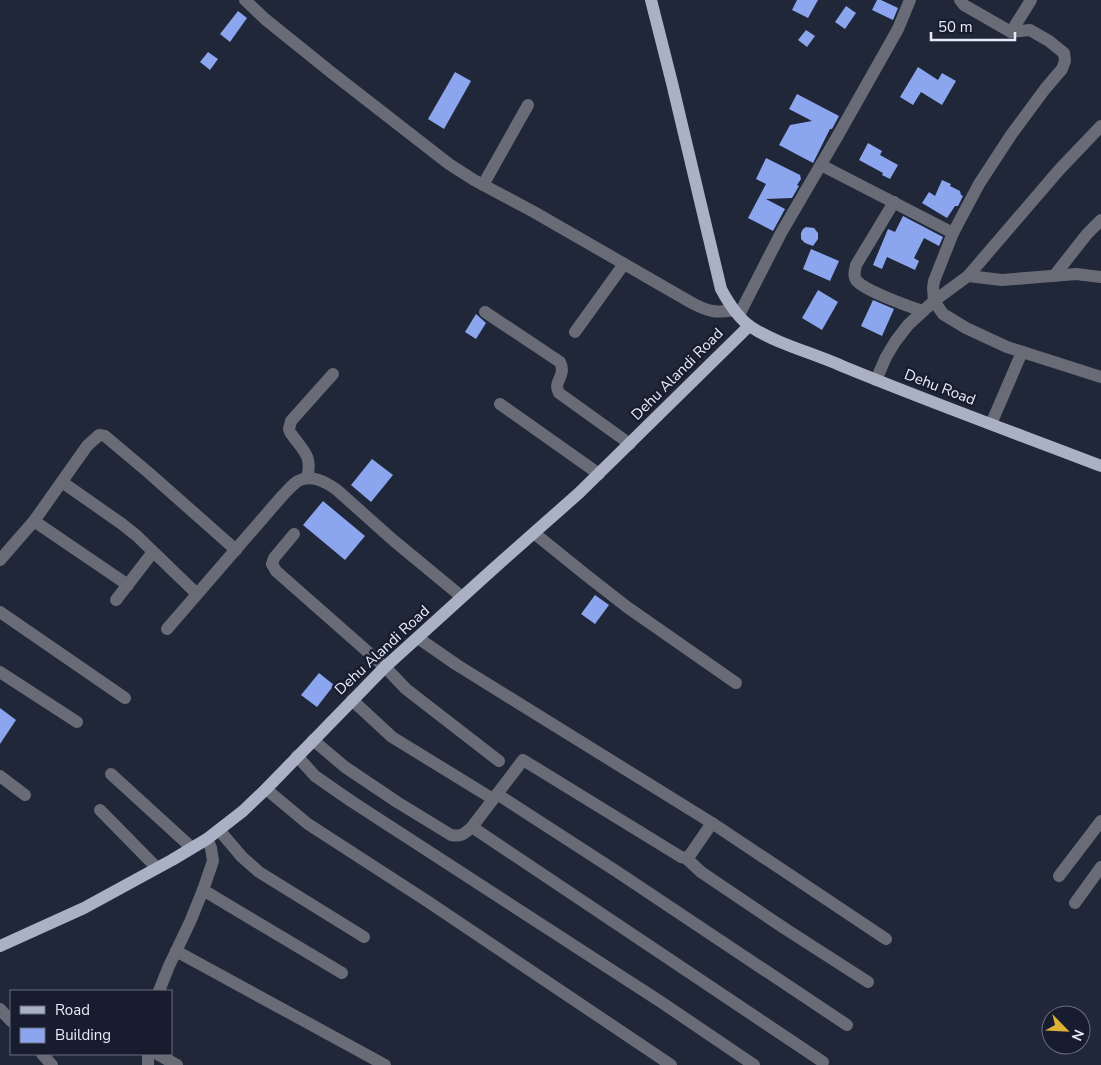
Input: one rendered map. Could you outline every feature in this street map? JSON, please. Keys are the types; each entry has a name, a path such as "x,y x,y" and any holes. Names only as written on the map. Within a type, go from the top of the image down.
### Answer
{"main road":[{"name":"Dehu Road","path":"652,0 720,289 728,304 749,326 768,337 876,380 1101,466"},
{"name":"Dehu Alandi Road","path":"0,946 84,908 192,848 219,830 266,789 385,667 599,474 749,326"}],"street":[{"path":"245,0 302,49 449,164 703,309 712,312 737,313 898,29 910,0"},
{"path":"960,0 1011,32 1030,30 1049,41 1064,53 1065,61 1062,69 1011,135 979,184 953,233 934,281 932,288 934,301 943,314 966,328 1007,347 1101,376"},
{"path":"1011,32 1030,0"},
{"path":"483,185 528,105"},
{"path":"876,380 886,357 908,325 934,301 968,276 1059,170 1101,126"},
{"path":"821,165 953,233"},
{"path":"894,202 856,265 854,275 857,282 864,288 923,311"},
{"path":"1054,276 1087,234 1101,220"},
{"path":"575,332 624,264"},
{"path":"968,276 1002,280 1076,274 1101,277"},
{"path":"486,312 560,362 563,372 558,382 557,389 559,394 630,444"},
{"path":"991,424 1022,352"},
{"path":"307,478 309,472 308,458 290,433 289,428 291,421 333,374"},
{"path":"500,404 599,474"},
{"path":"0,560 48,503 87,446 99,435 105,436 236,550"},
{"path":"167,629 283,495 298,481 307,478 318,479 337,490 393,540 462,597"},
{"path":"62,482 122,524 197,594"},
{"path":"34,521 128,585"},
{"path":"534,533 627,607 736,683"},
{"path":"294,534 274,558 272,564 276,571 385,667 406,689 499,761"},
{"path":"116,600 153,552"},
{"path":"0,612 125,698"},
{"path":"418,638 456,665 712,823 886,939"},
{"path":"0,672 77,722"},
{"path":"352,700 392,737 616,871 847,1025"},
{"path":"313,740 345,767 443,831 458,836 472,827 523,760 681,857 686,858 694,867 710,878 868,982"},
{"path":"297,756 315,776 351,801 653,997 754,1065"},
{"path":"111,774 192,848"},
{"path":"0,776 25,795"},
{"path":"266,789 308,824 671,1065"},
{"path":"100,810 157,868"},
{"path":"1059,876 1101,821"},
{"path":"686,858 712,823"},
{"path":"472,827 823,1062"},
{"path":"219,830 242,857 259,872 364,937"},
{"path":"159,990 203,890 212,861 211,848 207,839"},
{"path":"1075,903 1101,867"},
{"path":"203,890 342,973"},
{"path":"176,950 385,1065"},
{"path":"0,1009 10,1020"},
{"path":"43,1055 52,1065"},
{"path":"159,1055 177,1065"}],"building":[{"path":"797,0 818,0 808,18 792,10"},
{"path":"877,0 898,8 893,20 872,10"},
{"path":"846,6 856,13 845,29 835,22"},
{"path":"238,11 247,18 230,42 220,34"},
{"path":"806,30 815,36 807,47 798,40"},
{"path":"208,52 218,59 210,70 200,62"},
{"path":"918,67 938,80 942,73 956,81 942,105 921,92 913,105 900,97"},
{"path":"455,72 471,81 444,129 428,119"},
{"path":"797,94 839,116 832,129 830,129 813,163 779,145 790,125 812,121 789,109"},
{"path":"868,143 882,151 880,155 898,165 890,179 859,160"},
{"path":"766,158 800,175 801,179 792,198 766,199 785,209 773,231 748,218 766,184 756,179"},
{"path":"942,180 951,184 950,186 960,191 963,196 958,206 955,206 947,218 922,203 929,192 935,196"},
{"path":"903,216 943,237 939,246 924,238 914,258 919,261 915,270 887,257 882,269 873,265 888,229 895,232"},
{"path":"806,227 814,228 818,233 818,239 813,246 801,239 801,233"},
{"path":"811,249 839,261 830,281 803,269"},
{"path":"818,290 838,302 822,330 802,318"},
{"path":"873,300 894,309 882,336 861,326"},
{"path":"476,314 486,323 476,339 465,332"},
{"path":"372,459 393,475 371,502 351,485"},
{"path":"323,501 365,536 345,560 303,525"},
{"path":"595,595 609,605 595,624 581,614"},
{"path":"319,673 334,685 317,707 301,695"},
{"path":"0,708 16,720 0,744"}]}
